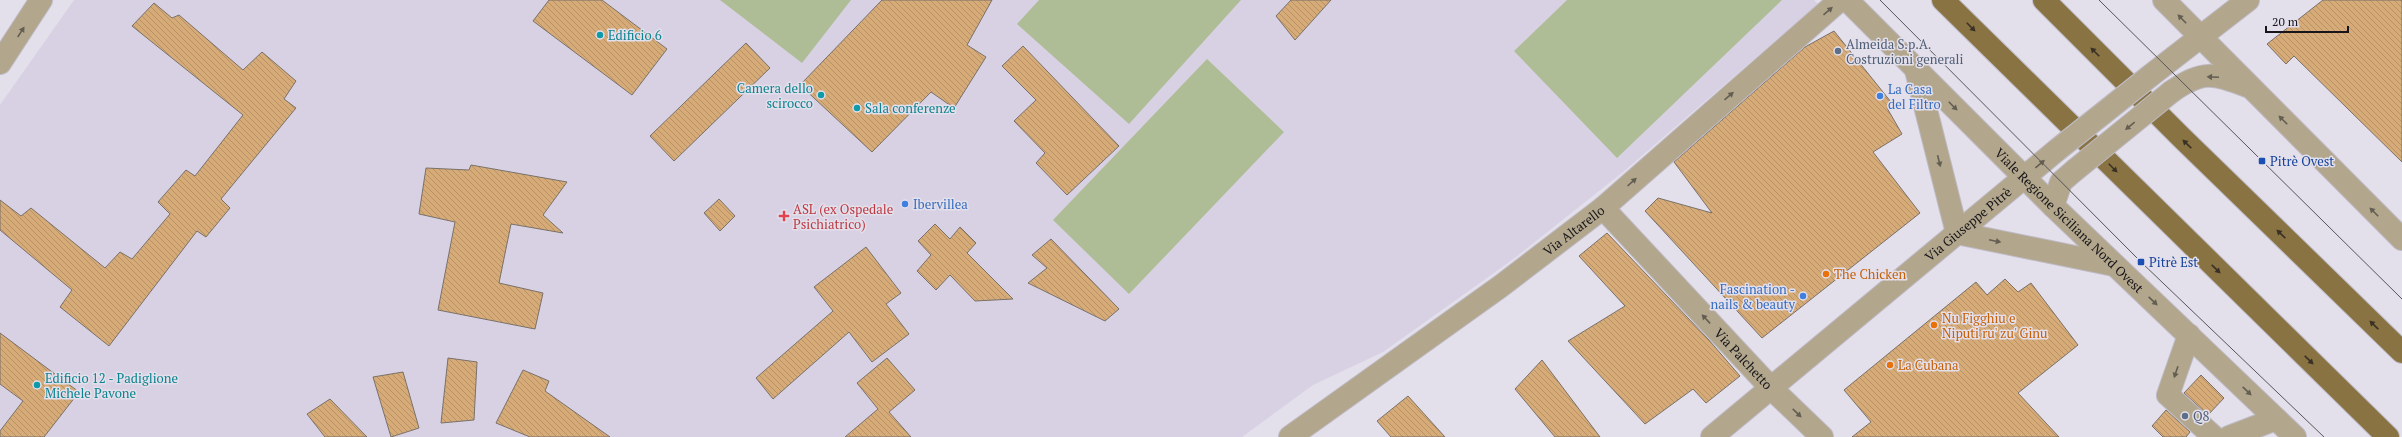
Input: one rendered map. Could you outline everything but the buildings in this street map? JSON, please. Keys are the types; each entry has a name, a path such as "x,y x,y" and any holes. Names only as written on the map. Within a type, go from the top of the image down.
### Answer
{"main road":[{"path":"1943,0 2388,437"},
{"path":"2044,0 2182,138 2402,352"}],"street":[{"path":"0,63 41,0"},
{"name":"Via Altarello","path":"1290,437 1501,286 1603,208 1840,0"},
{"name":"Viale Regione Siciliana Nord Ovest","path":"1847,0 2053,206 2295,437"},
{"path":"2164,0 2402,239"},
{"name":"Via Giuseppe Pitrè","path":"1712,437 2057,150 2248,0"},
{"path":"1916,69 1957,233 2114,265"},
{"path":"2053,206 2061,182 2171,92 2198,76 2223,77 2250,87"},
{"name":"Via Palchetto","path":"1603,208 1771,388 1822,437"},
{"path":"2189,335 2168,395 2214,437"},
{"path":"2230,437 2276,419"}],"shaded area":[{"name":"ASL (ex Ospedale Psichiatrico)","path":"74,0 1814,0 1818,4 1623,172 1512,260 1383,352 1313,385 1242,437 0,437 0,105"}],"green space":[{"path":"720,0 851,0 802,63"},
{"path":"1039,0 1241,0 1129,124 1017,24"},
{"path":"1567,0 1782,0 1617,158 1514,51"},
{"path":"1207,59 1284,132 1129,294 1053,220"}],"tram line":[{"path":"1880,0 2141,262 2324,437"},
{"path":"2099,0 2402,299"}],"place":[{"name":"Edificio 6","path":"600,35"},
{"name":"Almeida S.p.A. Costruzioni generali","path":"1838,51"},
{"name":"Camera dello scirocco","path":"821,95"},
{"name":"La Casa del Filtro","path":"1880,96"},
{"name":"Sala conferenze","path":"857,108"},
{"name":"Pitrè Ovest","path":"2262,161"},
{"name":"Ibervillea","path":"905,204"},
{"name":"ASL (ex Ospedale Psichiatrico)","path":"784,216"},
{"name":"Pitrè Est","path":"2141,262"},
{"name":"The Chicken","path":"1826,274"},
{"name":"Fascination - nails & beauty","path":"1803,296"},
{"name":"Nu Figghiu e Niputi ru' zu' Ginu","path":"1934,325"},
{"name":"La Cubana","path":"1890,365"},
{"name":"Edificio 12 - Padiglione Michele Pavone","path":"37,385"},
{"name":"Q8","path":"2185,416"}]}
